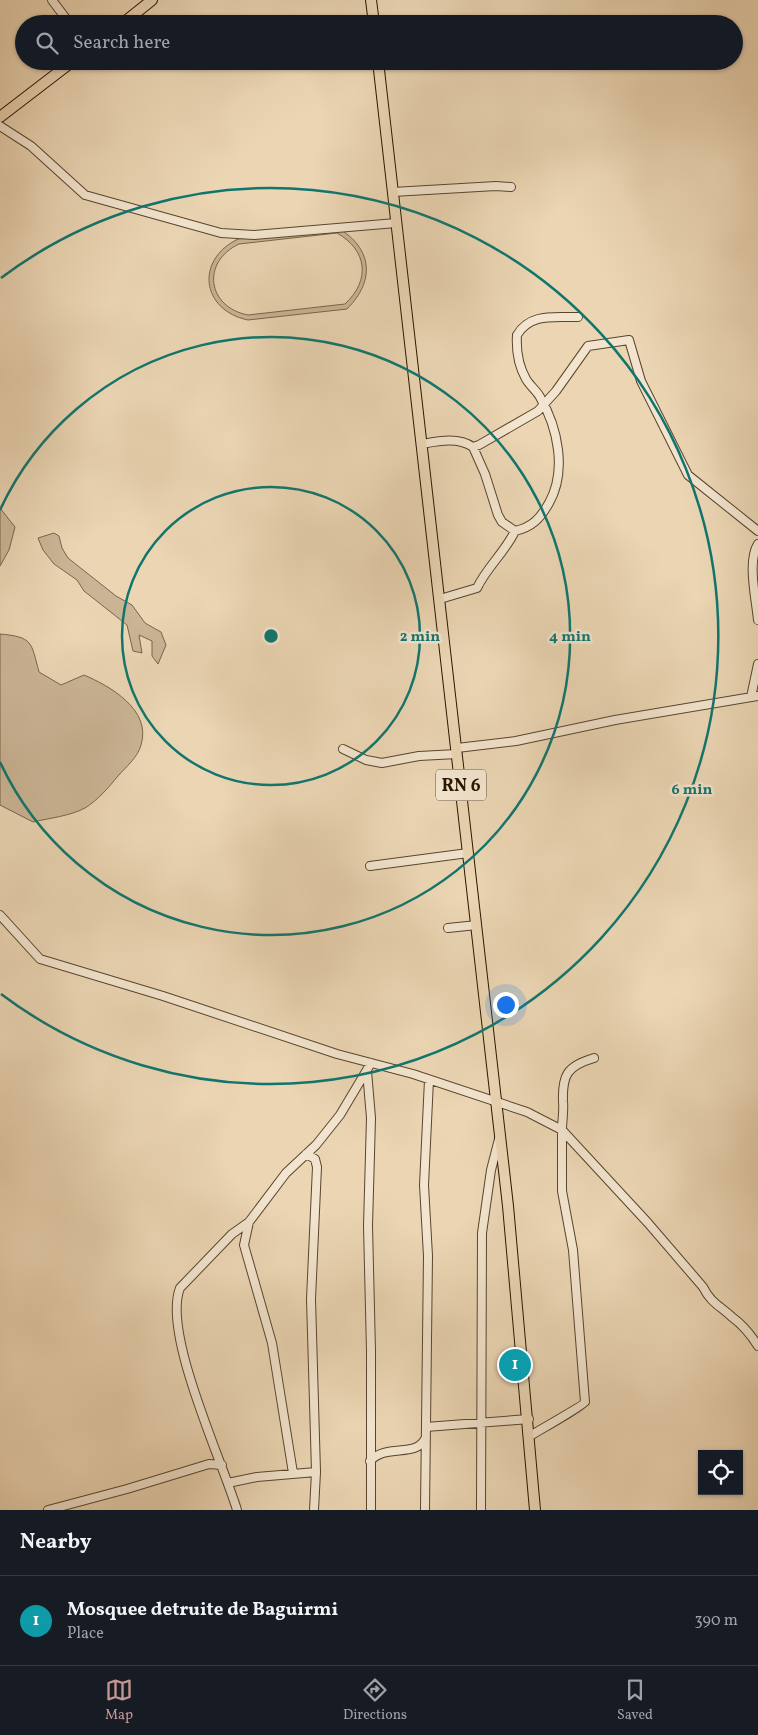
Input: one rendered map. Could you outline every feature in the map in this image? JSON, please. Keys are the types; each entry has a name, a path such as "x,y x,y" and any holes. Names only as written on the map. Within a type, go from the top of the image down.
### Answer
{"main road":[{"path":"133,15 152,0"},
{"path":"371,0 373,15"},
{"path":"0,117 60,70"},
{"name":"RN 6","path":"379,70 500,1137 529,1419 535,1510"}],"street":[{"path":"52,0 63,15"},
{"path":"0,126 31,146 84,195 221,233 254,235 396,223"},
{"path":"393,192 496,186 511,187"},
{"path":"440,599 477,588 488,568 505,550 515,531 535,523 552,496 558,482 556,439 551,420 538,394 526,381 519,363 517,335 527,323 534,319 578,317"},
{"path":"474,447 519,423 543,405 588,346 629,340 641,381 688,475 758,531"},
{"path":"422,444 450,441 474,447 486,474 498,515 502,522 515,531"},
{"path":"758,544 753,553 752,563 758,620"},
{"path":"342,750 366,760 382,763 516,741 568,728 755,696 758,664"},
{"path":"370,866 468,853"},
{"path":"0,916 32,953 40,959 429,1080 534,1115 562,1130 648,1223 703,1287 709,1299 749,1332 758,1346"},
{"path":"448,928 477,925"},
{"path":"530,1436 558,1418 581,1407 585,1402 573,1250 562,1191 562,1084 565,1076 578,1065 594,1058"},
{"path":"237,1510 178,1334 175,1299 180,1288 232,1234 249,1222 286,1173 306,1154 340,1114 371,1063"},
{"path":"367,1071 372,1118 368,1226 371,1351 370,1510"},
{"path":"425,1510 428,1256 424,1185 429,1080"},
{"path":"481,1510 483,1219 495,1151 500,1137"},
{"path":"306,1154 314,1159 316,1167 311,1299 316,1472 314,1510"},
{"path":"244,1245 249,1222"},
{"path":"232,1234 240,1237 244,1245 272,1344 293,1473"},
{"path":"426,1427 529,1419"},
{"path":"370,1461 381,1452 419,1446 425,1439"},
{"path":"209,1464 217,1452"},
{"path":"48,1510 127,1489 209,1464 222,1465"},
{"path":"228,1483 293,1473 316,1472"}],"shaded area":[{"path":"338,228 358,245 363,255 366,265 366,276 363,287 347,309 248,320 232,315 213,296 209,284 210,271 215,259 224,248 238,239","holes":["337,233 347,240 360,257 362,275 359,285 345,304 248,315 234,310 224,303 217,294 214,272 227,252 239,244"]},
{"path":"0,508 15,527 9,550 0,566"},
{"path":"54,533 59,536 62,548 68,558 116,596 132,605 145,623 161,632 166,645 158,664 152,656 152,641 139,635 142,653 133,651 127,625 84,591 77,580 54,564 43,550 38,538"},
{"path":"0,634 25,639 32,648 39,672 61,685 84,675 105,686 126,701 135,710 140,721 143,732 137,754 103,793 79,811 33,822 0,805"}],"place":[{"name":"Mosquee detruite de Baguirmi","path":"515,1365"}]}
